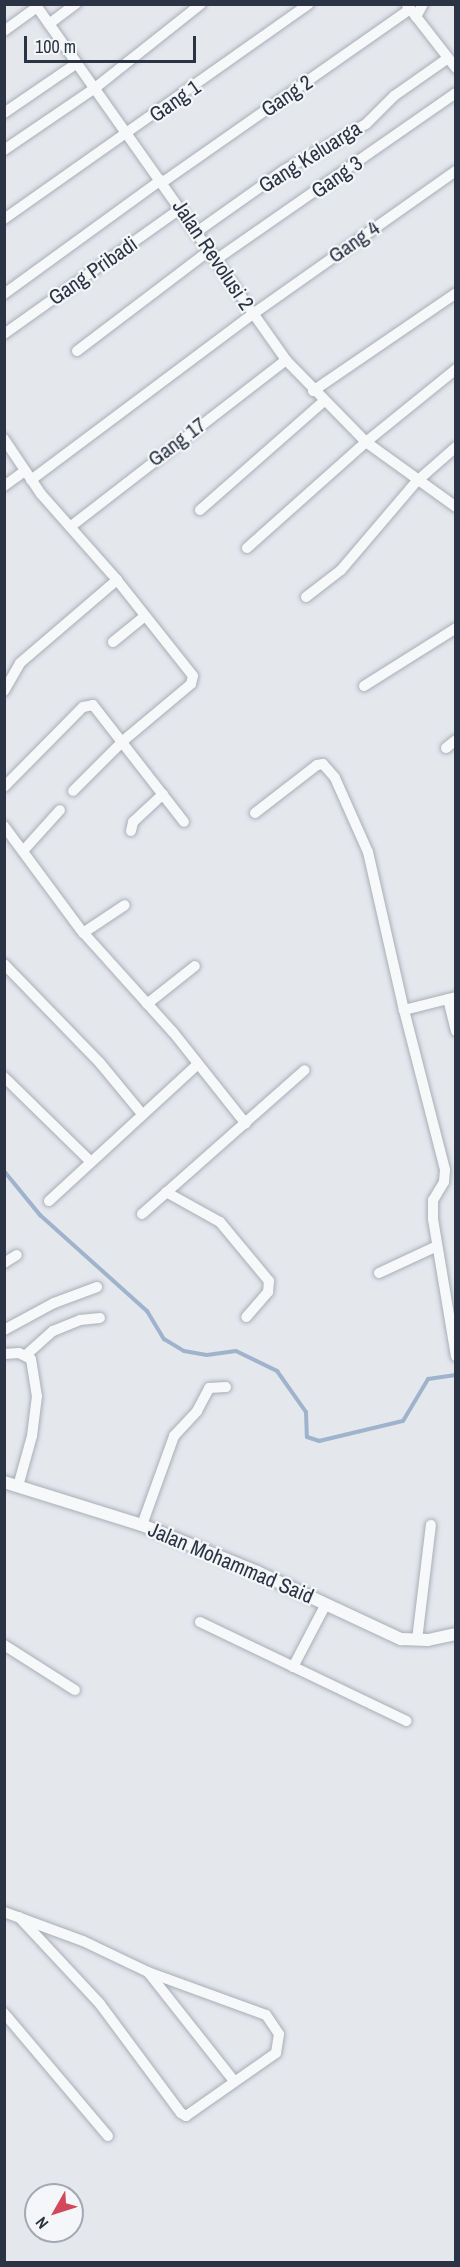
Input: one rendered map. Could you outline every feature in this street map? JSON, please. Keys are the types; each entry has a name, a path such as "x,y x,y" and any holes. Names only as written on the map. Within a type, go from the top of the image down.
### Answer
{"street":[{"path":"49,24 76,4"},
{"path":"4,150 95,88 201,4"},
{"name":"Gang 1","path":"4,219 309,4"},
{"path":"423,4 411,10 453,64"},
{"path":"4,31 36,6"},
{"name":"Jalan Revolusi 2","path":"36,6 182,208 286,360 313,392 366,442 416,482 456,507"},
{"name":"Gang 2","path":"4,294 162,181 411,10"},
{"path":"4,113 77,63"},
{"name":"Gang Keluarga","path":"198,231 284,170 366,124 394,96 453,64"},
{"name":"Gang 3","path":"77,351 214,254 456,93"},
{"name":"Gang 4","path":"4,486 28,476 456,171"},
{"name":"Gang Pribadi","path":"4,334 182,208"},
{"path":"313,392 456,293"},
{"name":"Gang 17","path":"70,526 286,360"},
{"path":"247,548 366,442 456,369"},
{"path":"200,510 323,402"},
{"path":"4,439 28,476 117,580 193,676 184,690 124,740 73,791"},
{"path":"306,597 341,570 416,482 456,447"},
{"path":"4,691 20,663 117,580"},
{"path":"113,642 145,616"},
{"path":"364,686 456,628"},
{"path":"4,787 87,705 96,707 124,740 184,822"},
{"path":"446,748 456,740"},
{"path":"255,813 317,765 323,765 335,778 368,852 404,1010 445,1170 444,1182 432,1208 435,1247 456,1356"},
{"path":"131,831 133,822 163,794"},
{"path":"23,851 60,810"},
{"path":"4,825 83,933 147,1004 246,1124"},
{"path":"83,933 125,905"},
{"path":"4,964 100,1063 142,1114"},
{"path":"147,1004 195,966"},
{"path":"404,1010 452,998 456,1031"},
{"path":"49,1201 198,1064"},
{"path":"142,1214 305,1070"},
{"path":"4,1077 90,1161"},
{"path":"166,1192 220,1222 269,1281 268,1292 246,1317"},
{"path":"379,1273 435,1247"},
{"path":"4,1263 17,1255"},
{"path":"4,1330 62,1299 97,1287"},
{"path":"4,1354 26,1355 53,1331 80,1320 100,1318"},
{"path":"18,1486 32,1436 36,1396 33,1365 26,1355"},
{"path":"142,1525 174,1436 196,1411 208,1388 226,1387"},
{"name":"Jalan Mohammad Said","path":"4,1482 142,1525 326,1604 380,1631 417,1640 456,1634"},
{"path":"417,1640 432,1525"},
{"path":"293,1667 326,1604"},
{"path":"200,1622 407,1720"},
{"path":"4,1644 75,1690"},
{"path":"4,1912 19,1917 83,1941 148,1972 240,2003 271,2020 279,2034 276,2054 186,2116 181,2113 100,2004 19,1917"},
{"path":"148,1972 234,2081"},
{"path":"4,2013 108,2136"}],"waterway":[{"path":"4,1171 40,1215 147,1311 164,1339 184,1351 207,1355 236,1351 277,1371 306,1412 307,1437 319,1441 403,1421 428,1379 456,1375"}]}
